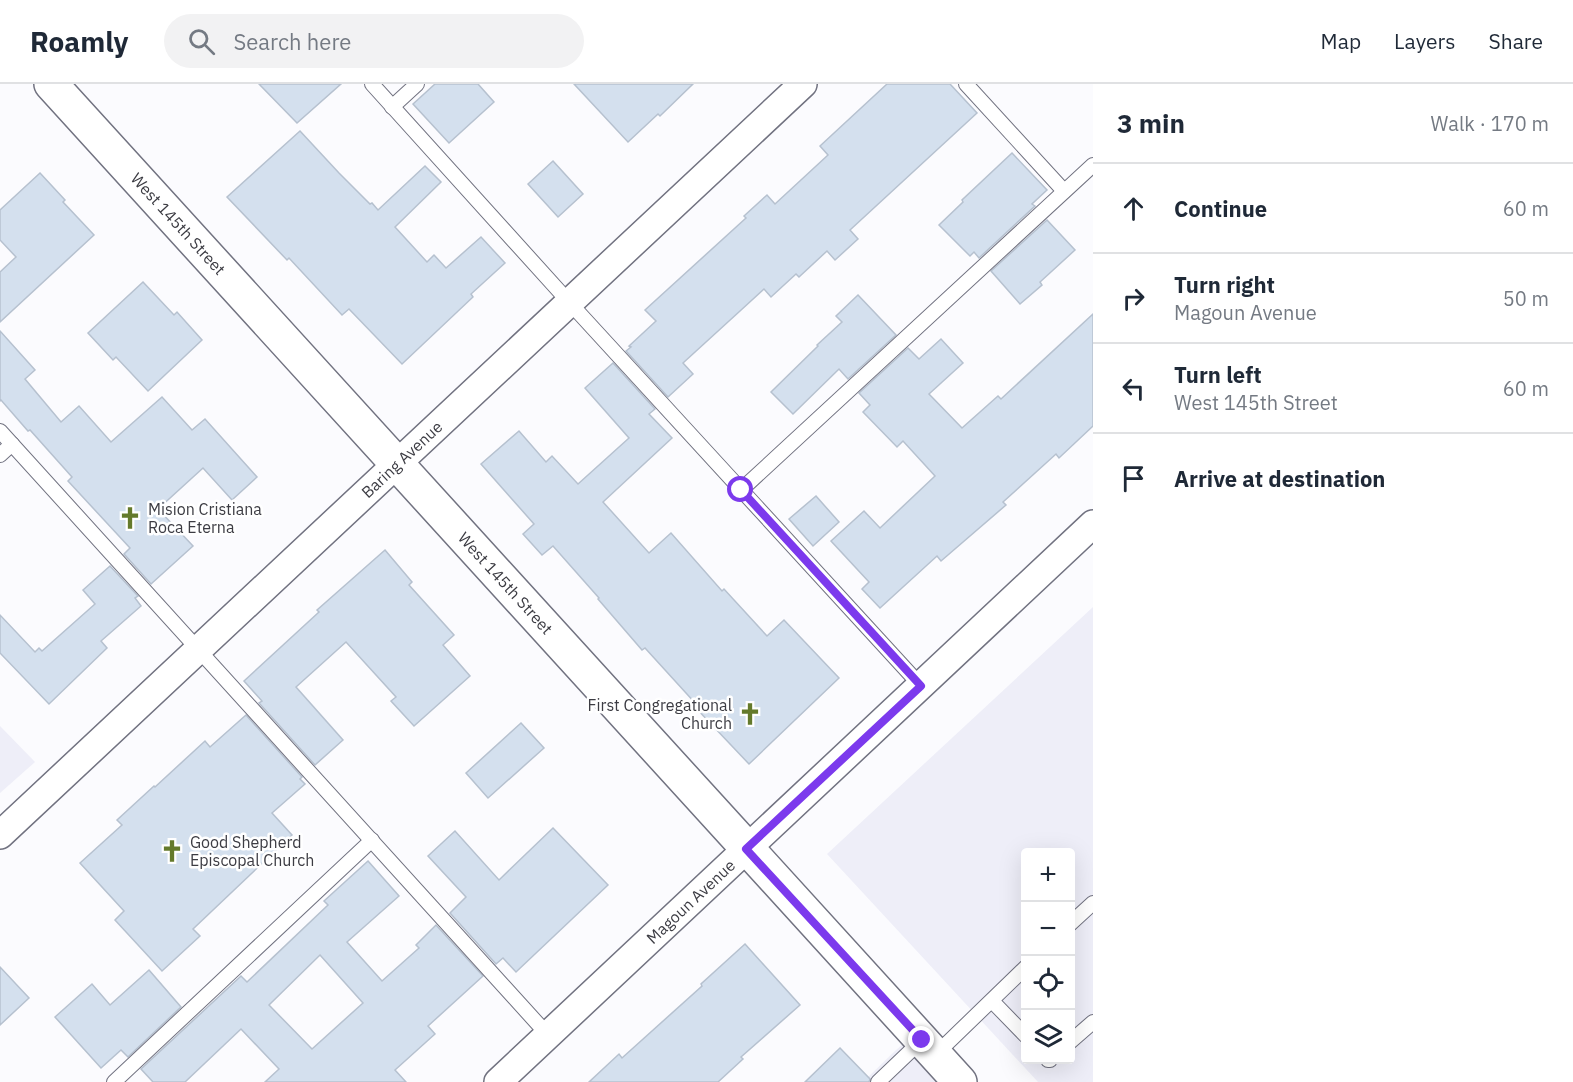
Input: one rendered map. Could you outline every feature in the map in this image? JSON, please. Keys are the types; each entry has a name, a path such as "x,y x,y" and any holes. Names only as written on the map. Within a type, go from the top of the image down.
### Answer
{"street":[{"name":"West 145th Street","path":"51,84 960,1082"},
{"name":"Baring Avenue","path":"0,835 803,84"},
{"name":"Magoun Avenue","path":"498,1082 1093,524"}],"lane":[{"path":"372,84 921,686"},
{"path":"392,107 417,84"},
{"path":"966,84 1064,191"},
{"path":"741,490 1093,165"},
{"path":"0,431 548,1035"},
{"path":"0,455 12,444"},
{"path":"114,1082 372,840"},
{"path":"1075,920 1093,903"},
{"path":"878,1082 992,1001 1021,972"},
{"path":"992,1001 1021,1031"},
{"path":"1075,1038 1093,1022"}],"shaded area":[{"path":"1093,607 1093,1082 1038,1082 1021,1064 1075,1064 1075,848 1021,848 1021,1064 827,854"},
{"path":"0,726 35,762 0,793"},
{"path":"911,1037 951,1082 863,1082 895,1051"}],"building":[{"path":"259,84 341,84 297,123"},
{"path":"435,84 478,84 494,102 449,143 413,104"},
{"path":"574,84 693,84 660,116 658,114 628,142"},
{"path":"887,84 950,84 977,113 850,230 858,239 835,260 827,251 799,277 796,274 771,297 764,289 683,363 693,374 668,397 626,351 656,321 645,310 746,218 744,216 767,195 775,204 828,155 820,146"},
{"path":"300,131 378,210 425,166 441,182 395,227 427,262 434,255 446,268 481,237 505,263 471,294 473,297 402,364 349,309 342,315 289,258 287,260 227,197"},
{"path":"1012,153 1047,190 1032,204 1035,206 979,258 974,252 970,256 939,225"},
{"path":"553,161 583,194 558,217 528,184"},
{"path":"40,173 94,235 0,322 0,272 16,257 0,240 0,210"},
{"path":"1047,220 1075,250 1040,282 1042,285 1020,304 991,271"},
{"path":"143,282 174,315 177,312 202,340 148,391 116,357 113,360 88,333"},
{"path":"858,295 896,335 848,379 839,369 793,414 771,392 842,322 836,316"},
{"path":"1093,314 1093,426 1059,458 1056,454 1003,502 1006,505 941,561 937,556 880,608 862,589 869,582 831,541 864,511 880,528 935,476 903,441 897,447 863,412 870,405 859,393 908,348 919,359 941,339 963,363 929,394 962,428 998,396 1001,399"},
{"path":"0,331 35,370 25,379 61,422 79,406 111,442 162,397 192,430 205,419 257,477 232,500 203,468 158,509 193,546 151,584 124,554 130,548 68,481 72,477 30,430 28,431 0,401"},
{"path":"613,363 655,409 649,414 672,438 603,502 649,553 671,533 722,591 724,589 767,636 784,620 839,678 749,764 694,706 696,704 645,648 642,650 553,546 542,555 523,534 534,524 481,464 519,431 546,462 552,456 578,484 629,438 585,388"},
{"path":"816,496 839,522 813,546 789,519"},
{"path":"385,550 412,582 409,585 454,635 443,645 470,676 414,726 391,701 396,697 346,642 296,687 343,740 315,765 259,703 262,701 244,681 319,612 317,610"},
{"path":"110,566 138,596 135,598 141,606 101,641 107,648 49,704 0,653 0,615 35,652 39,648 42,651 95,604 83,590"},
{"path":"246,715 302,777 300,779 305,784 272,813 292,835 193,929 200,936 162,971 115,920 124,911 80,863 122,825 117,820 154,786 205,741 210,747"},
{"path":"521,723 544,748 488,798 466,773"},
{"path":"553,828 608,885 516,972 503,958 496,964 450,913 466,897 428,856 455,831 499,880"},
{"path":"368,861 399,896 347,942 382,981 419,948 416,945 436,925 483,976 428,1026 435,1034 395,1070 406,1082 265,1082 279,1069 241,1029 185,1082 153,1082 141,1069 241,976 247,982 328,905 324,901","holes":["320,955 363,1003 312,1049 269,1005"]},
{"path":"745,944 800,1005 741,1057 743,1059 718,1082 589,1082 619,1054 622,1058"},
{"path":"0,967 29,998 0,1025"},
{"path":"149,970 181,1007 128,1057 121,1050 101,1068 55,1017 92,984 110,1005"},
{"path":"840,1048 870,1079 869,1082 805,1082"}],"place":[{"name":"Mision Cristiana Roca Eterna","path":"130,518"},
{"name":"First Congregational Church","path":"750,714"},
{"name":"Good Shepherd Episcopal Church","path":"172,851"}],"route":[{"path":"741,490 921,686 746,849 922,1040"}]}
